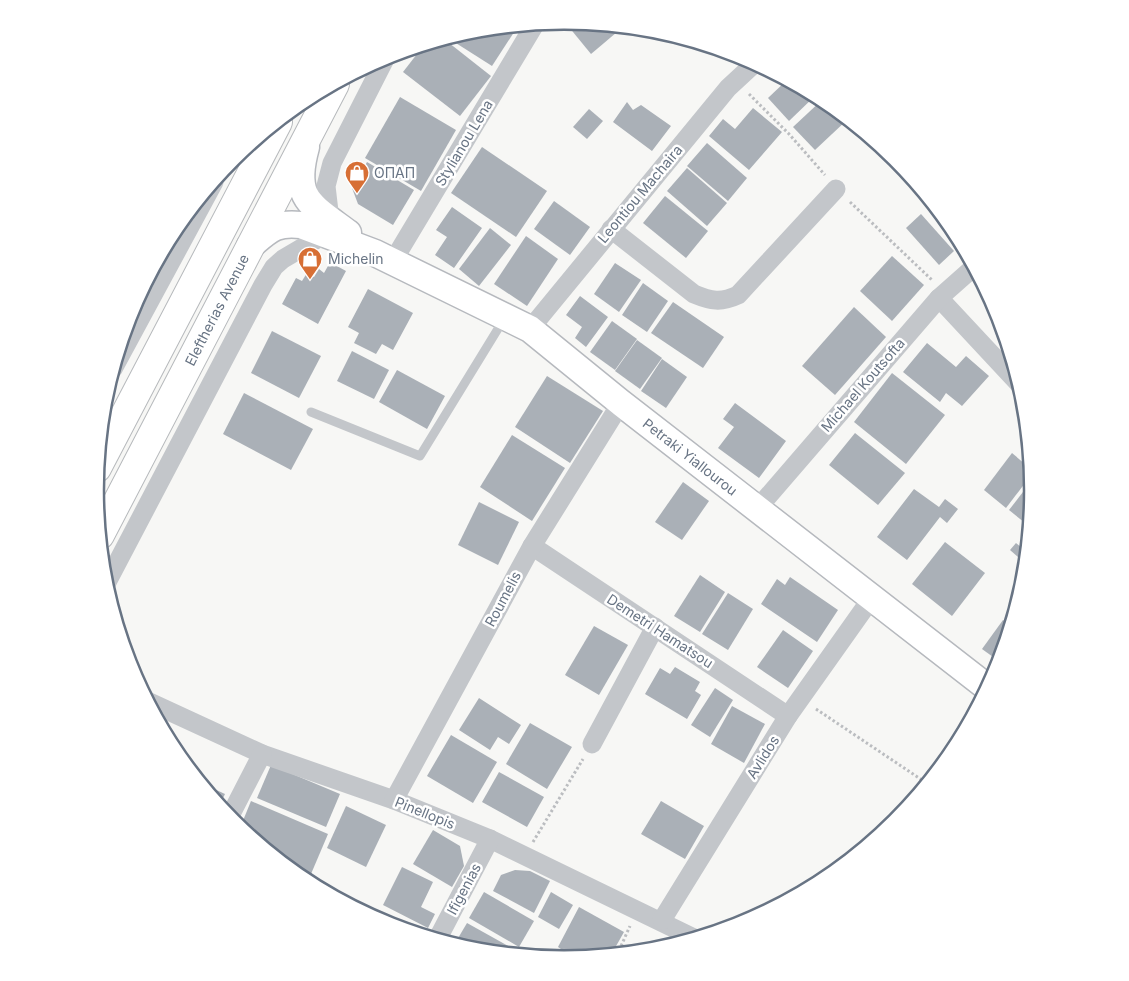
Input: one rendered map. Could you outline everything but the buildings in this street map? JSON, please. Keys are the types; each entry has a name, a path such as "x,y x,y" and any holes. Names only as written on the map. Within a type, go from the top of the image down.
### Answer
{"highway":[{"name":"Eleftherias Avenue","path":"105,525 329,95"},
{"path":"106,453 271,136"}],"street":[{"name":"Stylianou Lena","path":"384,257 530,31"},
{"name":"Leontiou Machaira","path":"530,329 746,67"},
{"path":"112,574 274,267 282,259 310,244 327,226 326,186 330,169 350,123 380,69"},
{"name":"Petraki Yiallourou","path":"312,127 300,171 301,186 327,226 384,257 530,329 621,403 983,684"},
{"path":"611,229 694,294 710,301 725,301 738,295 836,189"},
{"name":"Petraki Yiallourou","path":"250,246 272,227 281,225 327,226"},
{"path":"137,320 163,265"},
{"name":"Michael Koutsofta","path":"757,509 942,296 969,271"},
{"path":"942,296 1009,373"},
{"name":"Roumelis","path":"394,800 532,546 621,403"},
{"name":"Demetri Hamatsou","path":"532,546 788,716"},
{"name":"Avlidos","path":"662,920 788,716 871,598"},
{"path":"592,744 655,627"},
{"name":"Pinellopis","path":"158,706 262,754 394,800 490,839 662,920 687,934"},
{"path":"234,810 262,754"},
{"name":"Ifigenias","path":"440,934 490,839"}],"lane":[{"path":"311,412 420,456 506,317"}],"path":[{"path":"736,81 789,134 836,189 942,296"},
{"path":"801,698 922,780"},
{"path":"524,855 592,744"},
{"path":"620,947 638,909"}],"place":[{"name":"ΟΠΑΠ","path":"357,194"},
{"name":"Michelin","path":"310,280"}]}
